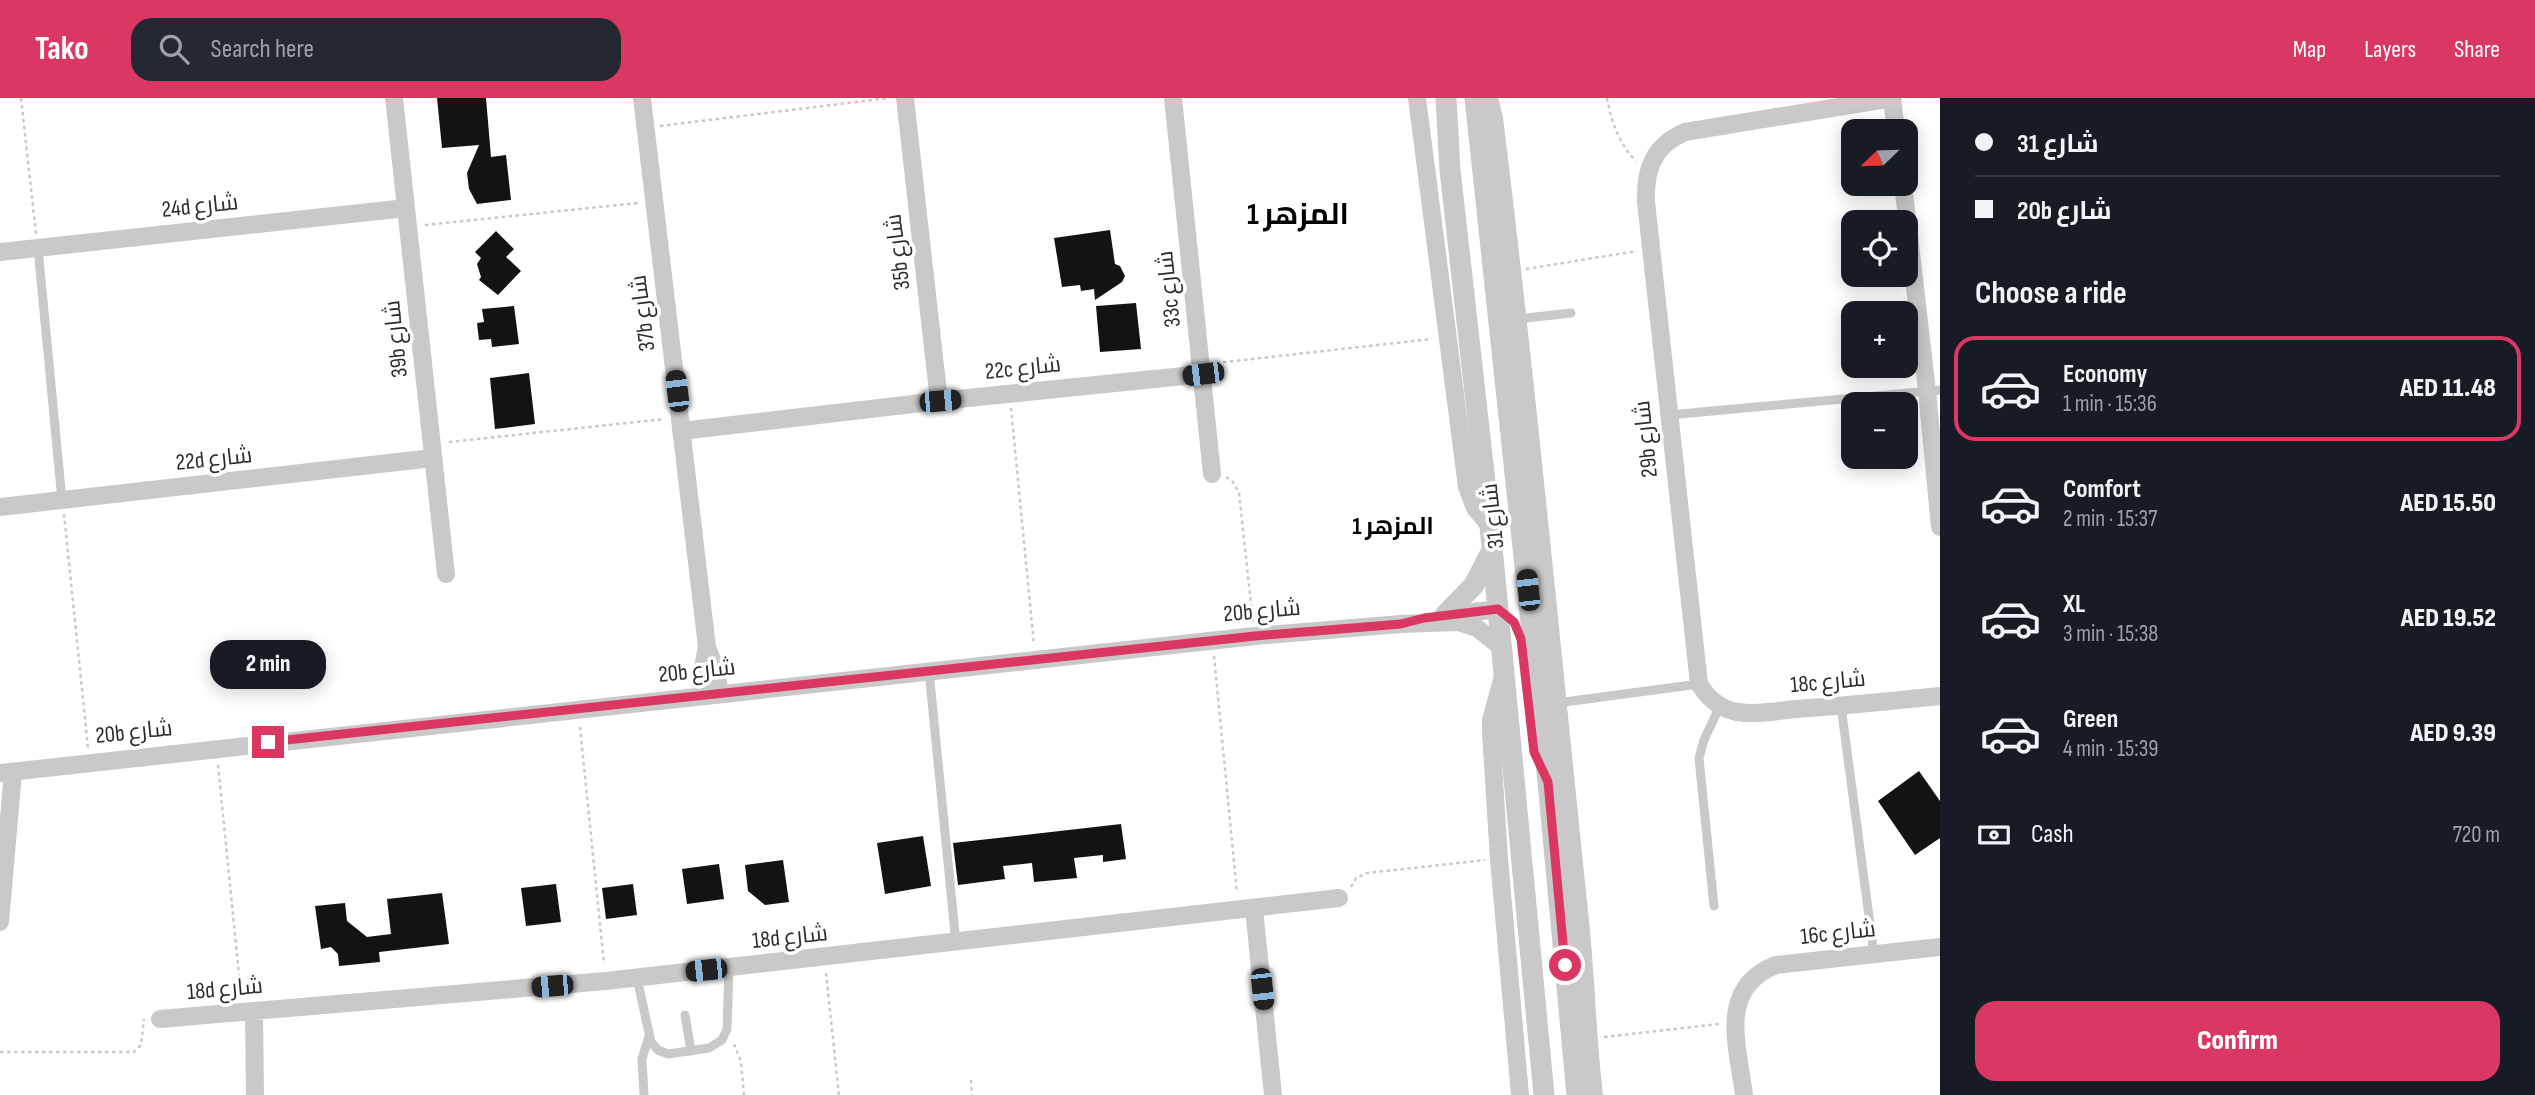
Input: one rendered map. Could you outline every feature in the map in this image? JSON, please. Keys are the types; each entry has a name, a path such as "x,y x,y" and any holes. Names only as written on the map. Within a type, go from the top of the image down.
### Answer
{"street":[{"name":"39b شارع","path":"394,98 446,574"},
{"name":"37b شارع","path":"642,98 707,647 702,672 712,694"},
{"name":"35b شارع","path":"905,98 940,401"},
{"name":"33c شارع","path":"1173,98 1212,474"},
{"path":"1417,98 1467,486 1475,508 1491,536 1474,585 1444,615"},
{"name":"شارع 31","path":"1446,98 1450,170 1491,536 1544,1095"},
{"name":"شارع 31","path":"1475,98 1548,782 1577,1095"},
{"path":"1489,98 1494,118 1513,271 1580,925 1587,1038 1594,1095"},
{"path":"1650,165 1661,146 1685,132 1893,98 1895,119"},
{"name":"29b شارع","path":"1650,165 1646,202 1650,249 1699,684"},
{"path":"1905,196 1934,390 1940,527"},
{"name":"24d شارع","path":"0,252 406,208"},
{"name":"22c شارع","path":"680,424 1010,395 1203,369"},
{"name":"22d شارع","path":"0,507 433,451"},
{"path":"1498,609 1510,618 1520,633 1534,752 1548,782"},
{"name":"20b شارع","path":"1401,624 1444,615 1498,609"},
{"name":"20b شارع","path":"6,773 1255,636 1446,622 1477,628 1502,647"},
{"path":"1504,673 1491,720 1491,732 1499,859 1520,1095"},
{"path":"1699,684 1708,697 1720,706"},
{"name":"18c شارع","path":"1720,706 1751,712 1940,696"},
{"path":"0,922 6,773"},
{"name":"18d شارع","path":"160,1019 637,978 1339,898"},
{"path":"1246,910 1273,1095"},
{"name":"16c شارع","path":"1735,1023 1735,1009 1747,984 1760,971 1776,965 1940,947"},
{"path":"248,1012 255,1095"},
{"path":"1735,1023 1744,1095"}],"lane":[{"path":"38,248 62,500"},
{"path":"1518,319 1571,313"},
{"path":"1669,415 1934,390"},
{"path":"929,671 956,943"},
{"path":"1557,702 1699,684"},
{"path":"1714,906 1699,758 1704,740 1720,706"},
{"path":"1841,706 1874,954"},
{"path":"637,978 649,1036 654,1046 663,1053 691,1051 714,1046 725,1035 729,968"},
{"path":"685,1015 691,1051"},
{"path":"644,1095 642,1059 649,1036"}],"path":[{"path":"21,98 38,248"},
{"path":"646,128 889,98"},
{"path":"1608,98 1620,139 1628,152 1650,165"},
{"path":"408,226 654,201"},
{"path":"1513,271 1650,249"},
{"path":"1203,369 1448,337"},
{"path":"1010,395 1035,659"},
{"path":"433,451 680,424"},
{"path":"1212,474 1228,478 1239,493 1255,636"},
{"path":"62,500 89,762"},
{"path":"1213,640 1246,910"},
{"path":"578,709 606,981"},
{"path":"216,748 248,1012"},
{"path":"1339,898 1347,892 1356,878 1363,874 1499,859"},
{"path":"824,958 839,1095"},
{"path":"0,1052 135,1052 141,1045 142,1019 160,1019"},
{"path":"1587,1038 1735,1023"},
{"path":"725,1035 739,1054 744,1095"},
{"path":"971,1080 972,1095"}],"building":[{"path":"437,98 486,98 491,157 506,155 511,200 477,204 469,189 467,173 479,145 442,148"},
{"path":"1110,230 1115,264 1120,266 1125,276 1122,282 1095,300 1094,289 1081,291 1080,285 1062,287 1054,238"},
{"path":"496,231 514,249 506,257 521,271 498,295 479,280 481,277 477,264 481,258 475,252"},
{"path":"1136,303 1141,349 1100,352 1096,306"},
{"path":"514,306 519,344 492,347 491,339 479,340 477,323 484,322 482,309"},
{"path":"529,373 535,424 495,429 490,378"},
{"path":"1919,771 1940,801 1940,838 1915,855 1878,801"},
{"path":"1121,824 1126,859 1103,862 1103,855 1074,858 1077,878 1034,882 1032,863 1003,866 1005,879 958,885 953,843"},
{"path":"923,836 931,886 885,894 877,843"},
{"path":"783,860 789,902 765,905 748,891 745,865"},
{"path":"719,864 724,899 687,904 682,869"},
{"path":"556,884 561,922 526,926 521,888"},
{"path":"633,884 637,915 606,919 602,888"},
{"path":"442,893 449,944 379,952 380,962 339,966 338,954 331,947 321,949 315,906 345,903 347,921 367,937 391,934 387,899"}],"district":[{"name":"المزهر 1","path":"1298,215"},
{"name":"المزهر 1","path":"1393,526"}],"route":[{"path":"268,742 1255,636 1401,624 1424,618 1498,609 1514,622 1521,639 1534,752 1548,782 1565,965"}]}
